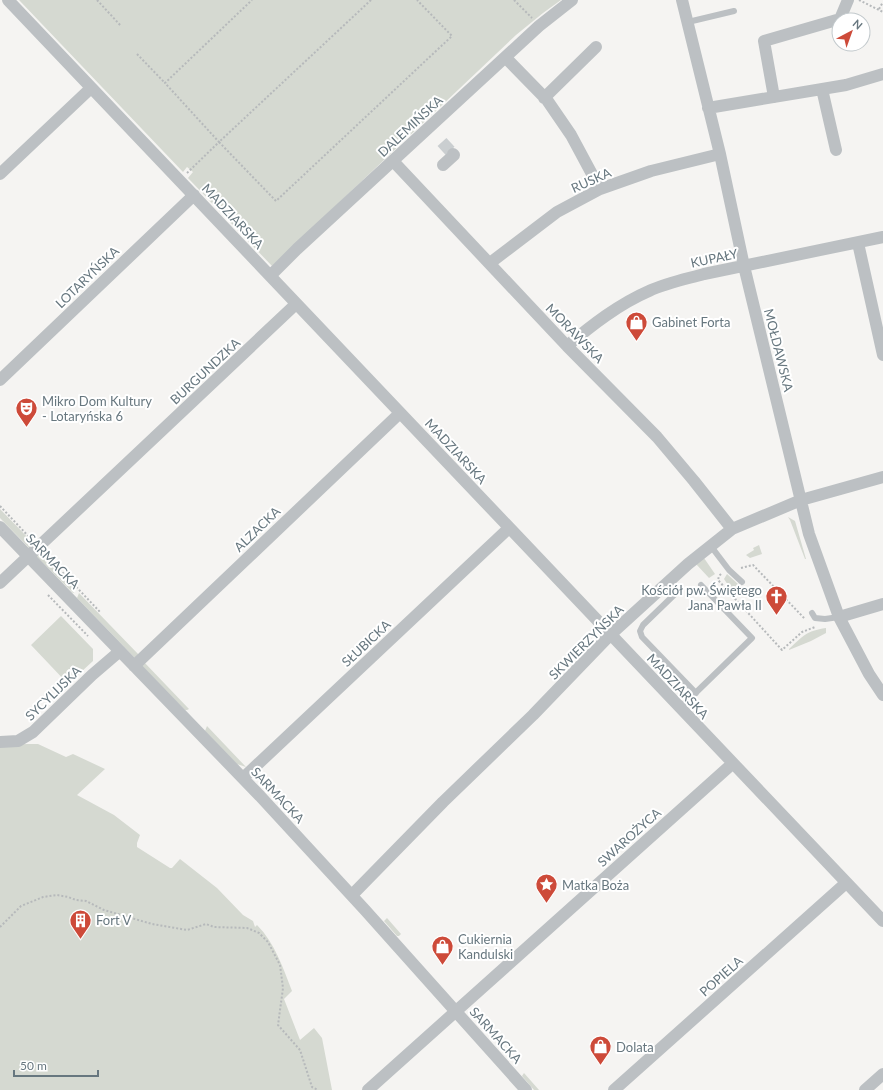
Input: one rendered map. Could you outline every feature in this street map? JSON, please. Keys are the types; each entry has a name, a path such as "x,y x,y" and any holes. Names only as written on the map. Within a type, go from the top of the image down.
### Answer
{"street":[{"name":"MADZIARSKA","path":"8,0 732,764 883,921"},
{"name":"DALEMIŃSKA","path":"270,276 539,26 572,0"},
{"name":"MOŁDAWSKA","path":"682,0 720,154 744,266 809,534 839,617 869,674 883,695"},
{"path":"774,97 764,41 840,19 848,0"},
{"path":"544,98 596,47"},
{"path":"506,58 544,98 571,135 600,189"},
{"path":"708,108 822,89 883,74"},
{"path":"0,174 91,88"},
{"path":"822,89 836,150"},
{"path":"444,165 454,156 452,154"},
{"name":"RUSKA","path":"490,263 557,212 600,189 651,171 720,154"},
{"name":"MORAWSKA","path":"393,161 568,346 657,437 732,529"},
{"name":"LOTARYŃSKA","path":"0,380 194,195"},
{"name":"KUPAŁY","path":"568,346 606,315 649,290 683,279 883,237"},
{"path":"858,243 883,355"},
{"name":"BURGUNDZKA","path":"0,583 296,304"},
{"name":"ALZACKA","path":"134,666 400,413"},
{"name":"SKWIERZYŃSKA","path":"352,895 443,802 533,715 610,635 710,546 732,529 801,500 883,477"},
{"name":"SARMACKA","path":"0,527 243,778 352,895 526,1090"},
{"name":"SŁUBICKA","path":"243,778 509,528"},
{"path":"839,617 883,604"},
{"name":"SYCYLIJSKA","path":"0,742 18,742 33,732 92,675 120,651"},
{"name":"SWAROŻYCA","path":"368,1090 732,764"},
{"name":"POPIELA","path":"614,1090 846,883"},
{"path":"865,1090 883,1074"}],"lane":[{"path":"688,22 734,11"},
{"path":"710,546 729,570 742,582"},
{"path":"680,708 752,638 701,585"},
{"path":"674,595 643,624 640,631 642,637 696,693"},
{"path":"812,613 815,618 825,619 839,617"}],"path":[{"path":"97,0 121,26"},
{"path":"165,83 252,0"},
{"path":"190,170 371,0"},
{"path":"137,54 276,201 452,36 417,0"},
{"path":"514,0 534,20"},
{"path":"859,0 883,12"},
{"path":"879,10 883,2"},
{"path":"0,506 104,617"},
{"path":"741,568 753,565 804,618 815,627"},
{"path":"723,572 719,576 718,580 782,650 802,632 820,626"},
{"path":"0,926 21,906 44,897 57,895 86,901 104,910 152,924 187,930 206,924 214,927 247,928 259,933 268,942 280,965 283,988 278,1025 300,1050 314,1090"},
{"path":"312,1087 318,1090"}],"shaded area":[{"path":"19,0 561,0 516,35 272,266 188,178 193,172 187,167 183,172"},
{"path":"0,509 36,546 31,550 0,518"},
{"path":"788,517 795,521 806,559 805,559"},
{"path":"759,545 762,554 750,558 746,555 754,550 753,548"},
{"path":"40,551 76,590 73,593 37,557"},
{"path":"704,558 715,574 709,578 696,564"},
{"path":"727,574 739,585 732,591 724,579"},
{"path":"79,593 139,655 135,658 134,657 77,598"},
{"path":"61,616 93,649 93,661 68,684 31,645"},
{"path":"826,628 826,633 789,650 805,635"},
{"path":"143,661 189,709 185,710 141,665"},
{"path":"207,726 246,767 237,764 205,731"},
{"path":"38,744 66,757 73,754 105,769 77,795 114,815 140,835 137,847 170,868 172,868 180,859 217,888 243,915 253,921 255,927 257,925 263,932 278,956 292,991 284,999 300,1040 314,1028 322,1038 332,1090 0,1090 0,745"},
{"path":"387,918 401,934 399,936 397,936 384,921"},
{"path":"524,1073 539,1090 534,1090 522,1076"}],"tunnel":[{"path":"442,142 453,154"}],"place":[{"name":"Gabinet Forta","path":"636,342"},
{"name":"Mikro Dom Kultury - Lotaryńska 6","path":"27,428"},
{"name":"Kościół pw. Świętego Jana Pawła II","path":"777,616"},
{"name":"Matka Boża","path":"546,904"},
{"name":"Fort V","path":"80,940"},
{"name":"Cukiernia Kandulski","path":"443,966"},
{"name":"Dolata","path":"601,1066"}]}
